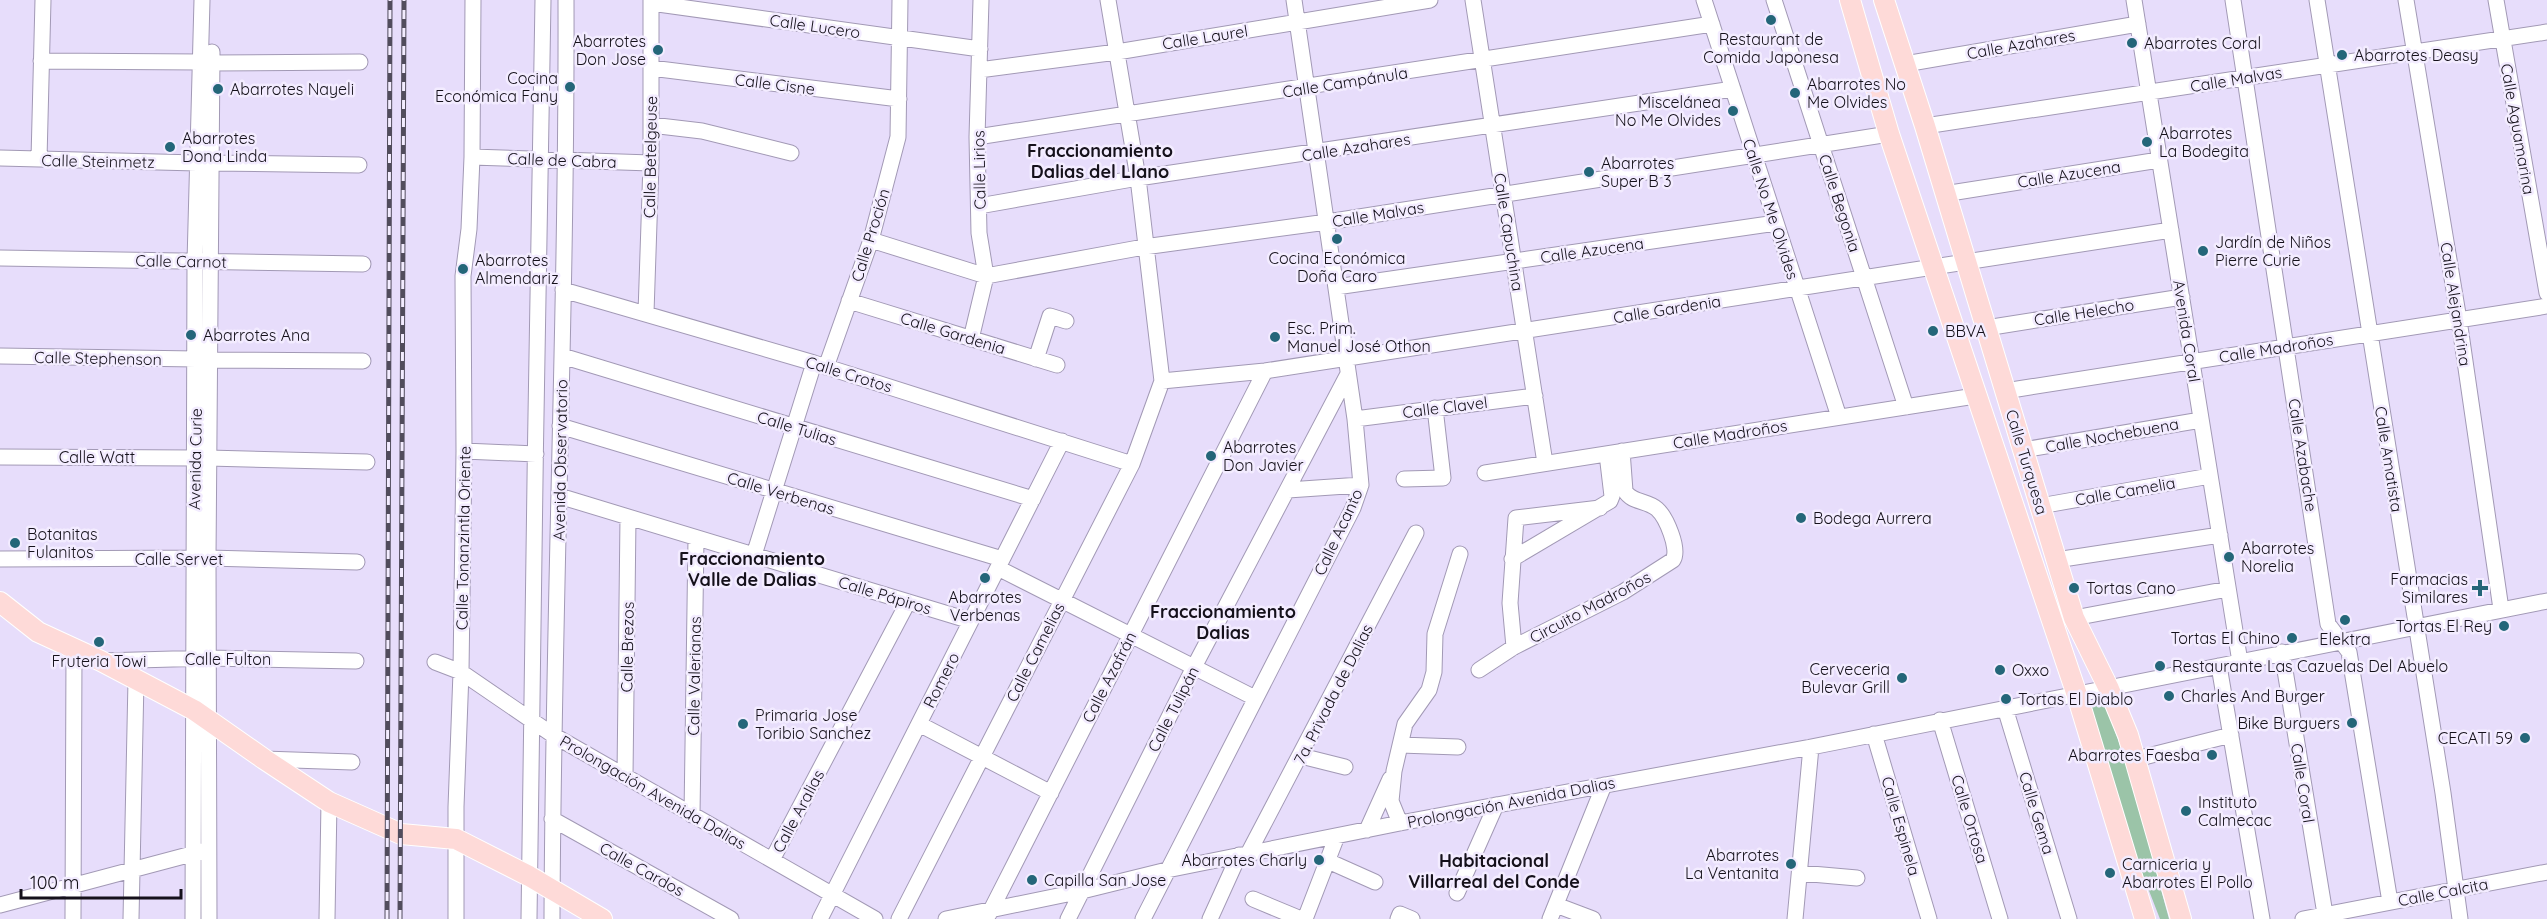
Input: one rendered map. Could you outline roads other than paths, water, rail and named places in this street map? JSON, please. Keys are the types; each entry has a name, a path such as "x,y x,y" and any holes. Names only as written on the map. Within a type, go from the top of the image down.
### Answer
{"main road":[{"name":"Calle Turquesa","path":"1850,0 1889,134 2077,695 2145,919"},
{"name":"Calle Turquesa","path":"1884,0 1925,126 2074,618 2109,688 2136,759 2181,919"},
{"path":"0,602 38,632 74,651 100,661 202,716 329,802 401,834 456,839 529,876 602,919"}],"street":[{"path":"39,159 42,0"},
{"name":"Avenida Curie","path":"202,0 207,62"},
{"name":"Avenida Curie","path":"193,919 201,851 202,262 207,62 212,0"},
{"name":"Calle Tonanzintla Oriente","path":"456,919 464,451 463,276 469,229 472,157 473,0"},
{"name":"Avenida Observatorio","path":"529,919 530,718 538,393 543,0"},
{"name":"Avenida Observatorio","path":"552,919 553,735 567,160 566,0"},
{"name":"Calle Proción","path":"754,555 796,427 820,365 849,301 871,240 898,137 900,0"},
{"name":"Calle Lirios","path":"971,339 986,276 979,206 981,0"},
{"path":"1108,0 1138,178 1144,247 1162,381"},
{"name":"Calle Acanto","path":"1143,919 1353,508 1361,485 1355,419 1294,0"},
{"name":"Calle Laurel","path":"979,70 1117,52 1430,0"},
{"name":"Calle Capuchina","path":"1473,0 1545,463"},
{"name":"Calle No Me Olvides","path":"1704,0 1839,417"},
{"name":"Calle Begonia","path":"1774,0 1906,407"},
{"name":"Avenida Coral","path":"2134,0 2240,662"},
{"name":"Calle Azabache","path":"2233,0 2328,624 2349,652 2390,903"},
{"name":"Calle Amatista","path":"2317,0 2443,793 2460,919"},
{"name":"Calle Alejandrina","path":"2406,0 2459,320 2500,609"},
{"name":"Calle Aguamarina","path":"2496,0 2547,292"},
{"name":"Calle Lucero","path":"651,2 980,49"},
{"name":"Calle Betelgeuse","path":"646,313 651,163 651,2"},
{"name":"Calle Campánula","path":"978,137 1127,116 1712,24"},
{"name":"Calle Azahares","path":"1905,64 2138,24"},
{"name":"Calle Malvas","path":"1925,126 2547,32"},
{"path":"41,61 360,62"},
{"name":"Calle Cisne","path":"651,68 898,99"},
{"name":"Calle Azahares","path":"979,206 1138,178 1318,153 1733,89"},
{"path":"651,125 702,131 791,153"},
{"name":"Calle Malvas","path":"871,240 986,276 1144,247 1327,222 1889,134"},
{"name":"Calle de Cabra","path":"472,157 651,163"},
{"name":"Calle Steinmetz","path":"0,158 359,165"},
{"name":"Calle Azucena","path":"1944,194 2159,160"},
{"name":"Calle Azucena","path":"1336,287 1776,223"},
{"name":"Calle Gardenia","path":"1162,381 1347,366 1524,331 2171,230"},
{"name":"Calle Carnot","path":"0,258 363,264"},
{"path":"540,264 564,264"},
{"name":"Calle Crotos","path":"563,290 820,365 1132,464"},
{"name":"Calle Helecho","path":"1986,328 2182,297"},
{"name":"Calle Gardenia","path":"849,301 1057,365"},
{"name":"Calle Madroños","path":"2005,391 2547,306"},
{"path":"1036,359 1050,316 1066,321"},
{"name":"Calle Stephenson","path":"0,356 363,361"},
{"name":"Calle Tulias","path":"562,356 1033,499"},
{"name":"Calle Tulipán","path":"1068,919 1194,667 1288,490 1347,366"},
{"name":"Calle Azafrán","path":"989,914 1265,371"},
{"name":"Calle Camelias","path":"899,919 1132,464 1162,381"},
{"path":"538,393 561,393"},
{"name":"Calle Clavel","path":"1355,419 1535,396"},
{"name":"Calle Madroños","path":"1485,473 1975,396"},
{"path":"1404,479 1443,478 1435,408"},
{"name":"Calle Nochebuena","path":"2023,450 2201,420"},
{"name":"Calle Verbenas","path":"560,426 775,491 1000,563 1062,600 1255,698"},
{"name":"Romero","path":"820,919 1062,441"},
{"path":"464,451 536,454"},
{"path":"1512,559 1610,501 1614,453"},
{"name":"Circuito Madroños","path":"1479,670 1514,647 1623,592 1673,560 1677,554 1656,508 1633,500 1624,491 1614,453"},
{"name":"Calle Watt","path":"0,457 367,462"},
{"name":"Calle Camelia","path":"2040,506 2210,476"},
{"path":"1288,490 1361,485"},
{"name":"Calle Pápiros","path":"559,496 971,621"},
{"name":"Circuito Madroños","path":"1514,647 1510,603 1516,518 1600,508"},
{"name":"Calle Brezos","path":"625,776 628,517"},
{"name":"7a. Privada de Dalias","path":"1210,919 1243,855 1301,756 1416,533"},
{"path":"2056,560 2220,535"},
{"name":"Calle Valerianas","path":"692,814 696,538"},
{"path":"1401,823 1391,801 1394,771 1410,715 1429,690 1434,672 1435,634 1460,554"},
{"name":"Calle Servet","path":"0,559 357,562"},
{"path":"2074,618 2228,589"},
{"name":"Prolongación Avenida Dalias","path":"946,919 989,914 1167,870 1401,823 1811,747 2547,601"},
{"name":"Calle Aralias","path":"772,860 908,602"},
{"path":"73,919 74,651"},
{"name":"Calle Coral","path":"2282,652 2325,915"},
{"name":"Calle Fulton","path":"100,661 202,658 356,661"},
{"name":"Prolongación Avenida Dalias","path":"435,662 461,672 553,735 874,919"},
{"path":"2219,666 2262,919"},
{"path":"131,919 136,680"},
{"name":"Calle Gema","path":"2005,708 2069,919"},
{"name":"Calle Ortosa","path":"1940,720 2000,919"},
{"path":"919,724 1051,793"},
{"name":"Calle Espinela","path":"1874,734 1929,919"},
{"path":"2136,759 2231,735"},
{"path":"1400,744 1458,747"},
{"path":"1795,919 1811,747"},
{"path":"1301,756 1345,767"},
{"path":"264,759 352,762"},
{"path":"1367,830 1394,771"},
{"path":"1550,919 1604,785"},
{"path":"327,919 329,802"},
{"path":"1457,893 1496,805"},
{"name":"Calle Cardos","path":"552,819 731,919"},
{"path":"1253,899 1303,919 1337,836"},
{"path":"6,909 73,884 201,851"},
{"name":"Avenida Curie","path":"201,851 209,919"},
{"path":"1328,861 1375,882"},
{"name":"Calle Calcita","path":"2303,919 2547,872"},
{"path":"1800,873 1857,878"},
{"path":"1556,904 1593,919"},
{"path":"1398,919 1400,914 1412,919"}],"railway":[{"path":"387,919 390,0"},
{"path":"400,919 404,0"}],"place":[{"name":"Restaurant de Comida Japonesa","path":"1771,20"},
{"name":"Abarrotes Coral","path":"2132,43"},
{"name":"Abarrotes Don Jose","path":"658,50"},
{"name":"Abarrotes Deasy","path":"2342,55"},
{"name":"Cocina Económica Fany","path":"570,87"},
{"name":"Abarrotes Nayeli","path":"218,89"},
{"name":"Abarrotes No Me Olvides","path":"1795,93"},
{"name":"Miscelánea No Me Olvides","path":"1733,111"},
{"name":"Abarrotes La Bodegita","path":"2147,142"},
{"name":"Abarrotes Dona Linda","path":"170,147"},
{"name":"Abarrotes Super B 3","path":"1589,172"},
{"name":"Cocina Económica Doña Caro","path":"1337,239"},
{"name":"Jardín de Niños Pierre Curie","path":"2203,251"},
{"name":"Abarrotes Almendariz","path":"463,269"},
{"name":"BBVA","path":"1933,331"},
{"name":"Abarrotes Ana","path":"191,335"},
{"name":"Esc. Prim. Manuel José Othon","path":"1275,337"},
{"name":"Abarrotes Don Javier","path":"1211,456"},
{"name":"Bodega Aurrera","path":"1801,518"},
{"name":"Botanitas Fulanitos","path":"15,543"},
{"name":"Abarrotes Norelia","path":"2229,557"},
{"name":"Abarrotes Verbenas","path":"985,578"},
{"name":"Tortas Cano","path":"2074,588"},
{"name":"Farmacias Similares","path":"2480,588"},
{"name":"Elektra","path":"2345,620"},
{"name":"Tortas El Rey","path":"2504,626"},
{"name":"Tortas El Chino","path":"2292,638"},
{"name":"Fruteria Towi","path":"99,642"},
{"name":"Restaurante Las Cazuelas Del Abuelo","path":"2160,666"},
{"name":"Oxxo","path":"2000,670"},
{"name":"Cerveceria Bulevar Grill","path":"1902,678"},
{"name":"Charles And Burger","path":"2169,696"},
{"name":"Tortas El Diablo","path":"2006,699"},
{"name":"Bike Burguers","path":"2352,723"},
{"name":"Primaria Jose Toribio Sanchez","path":"743,724"},
{"name":"CECATI 59","path":"2525,738"},
{"name":"Abarrotes Faesba","path":"2212,755"},
{"name":"Instituto Calmecac","path":"2186,811"},
{"name":"Abarrotes Charly","path":"1319,860"},
{"name":"Abarrotes La Ventanita","path":"1791,864"},
{"name":"Carniceria y Abarrotes El Pollo","path":"2110,873"},
{"name":"Capilla San Jose","path":"1032,880"}],"district":[{"name":"Fraccionamiento Dalias del Llano","path":"1100,161"},
{"name":"Fraccionamiento Valle de Dalias","path":"752,569"},
{"name":"Fraccionamiento Dalias","path":"1223,622"},
{"name":"Habitacional Villarreal del Conde","path":"1494,871"}]}
